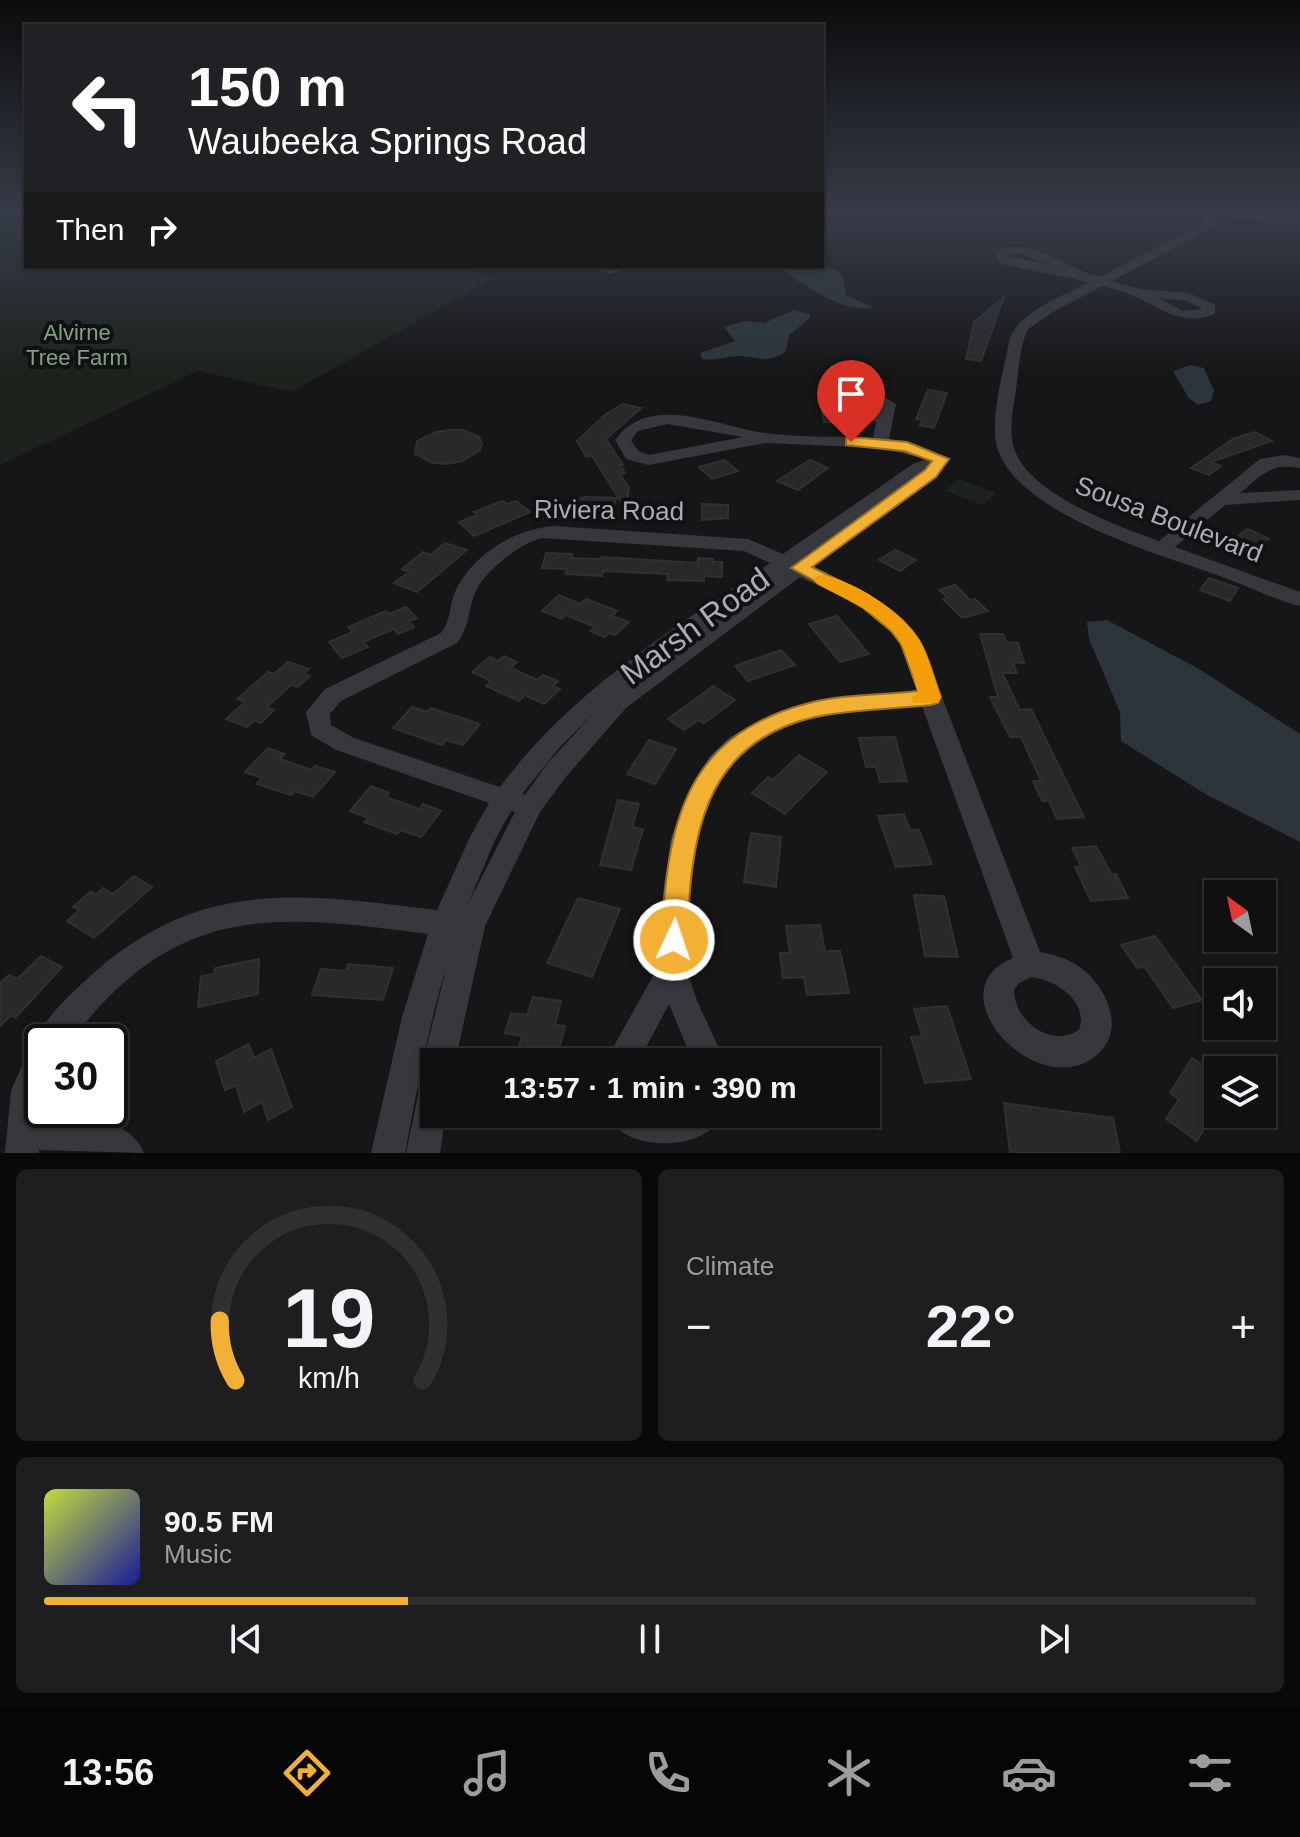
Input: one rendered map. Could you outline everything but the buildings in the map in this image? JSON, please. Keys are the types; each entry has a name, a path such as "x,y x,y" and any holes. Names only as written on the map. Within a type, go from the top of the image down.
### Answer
{"street":[{"name":"Sousa Boulevard","path":"1129,267 1032,318 1022,327 1017,337 1006,415 1006,450 1022,476 1054,501 1105,527 1251,578 1300,600"},
{"path":"1069,271 1140,293"},
{"path":"766,438 654,460 632,455 623,440 626,433 639,423 664,419 766,438 880,443 883,419"},
{"name":"Marsh Road","path":"388,1153 396,1111 458,925 518,803 574,719 620,678 793,564 919,468 942,459 907,447 880,443"},
{"path":"1163,547 1266,463 1283,460 1300,463"},
{"path":"1221,500 1300,495"},
{"name":"Riviera Road","path":"518,803 345,744 319,729 318,712 333,695 449,638 460,626 464,597 472,582 505,546 526,535 554,532 730,541 761,549 793,564"},
{"path":"793,564 869,603 898,627 910,642 1030,964"},
{"path":"703,1048 672,969 677,883 686,828 694,802 722,760 761,729 812,710 931,697"},
{"path":"66,1024 119,968 181,931 222,916 245,911 298,909 458,925"},
{"name":"Marsh Road","path":"441,1048 458,925"},
{"path":"629,1048 672,969"},
{"path":"423,1153 427,1128"},
{"path":"636,1128 643,1134 660,1139 678,1137 695,1128"},
{"path":"22,1143 103,1138 119,1144 127,1153"}],"green space":[{"name":"Alvirne Tree Farm","path":"0,267 458,268 497,276 292,392 198,371 0,465"},
{"path":"958,479 996,493 983,505 945,491"}],"shaded area":[{"path":"830,267 843,275 846,295 873,307 850,307 810,288 781,268"},
{"path":"794,310 810,314 810,318 789,335 786,351 779,355 767,359 735,356 702,359 700,353 735,341 724,327 745,321 764,323"},
{"path":"1190,365 1204,368 1214,391 1211,401 1198,405 1188,397 1173,371"},
{"path":"1107,620 1199,669 1300,734 1300,842 1207,795 1121,741 1120,712 1089,639 1087,622"}],"slow traffic":[{"path":"824,580 869,603 898,627 910,642 931,697 922,698"}],"route":[{"path":"674,940 677,883 686,828 694,802 722,760 761,729 812,710 931,697 910,642 898,627 869,603 800,568 931,473 942,459 907,447 851,442"}]}
